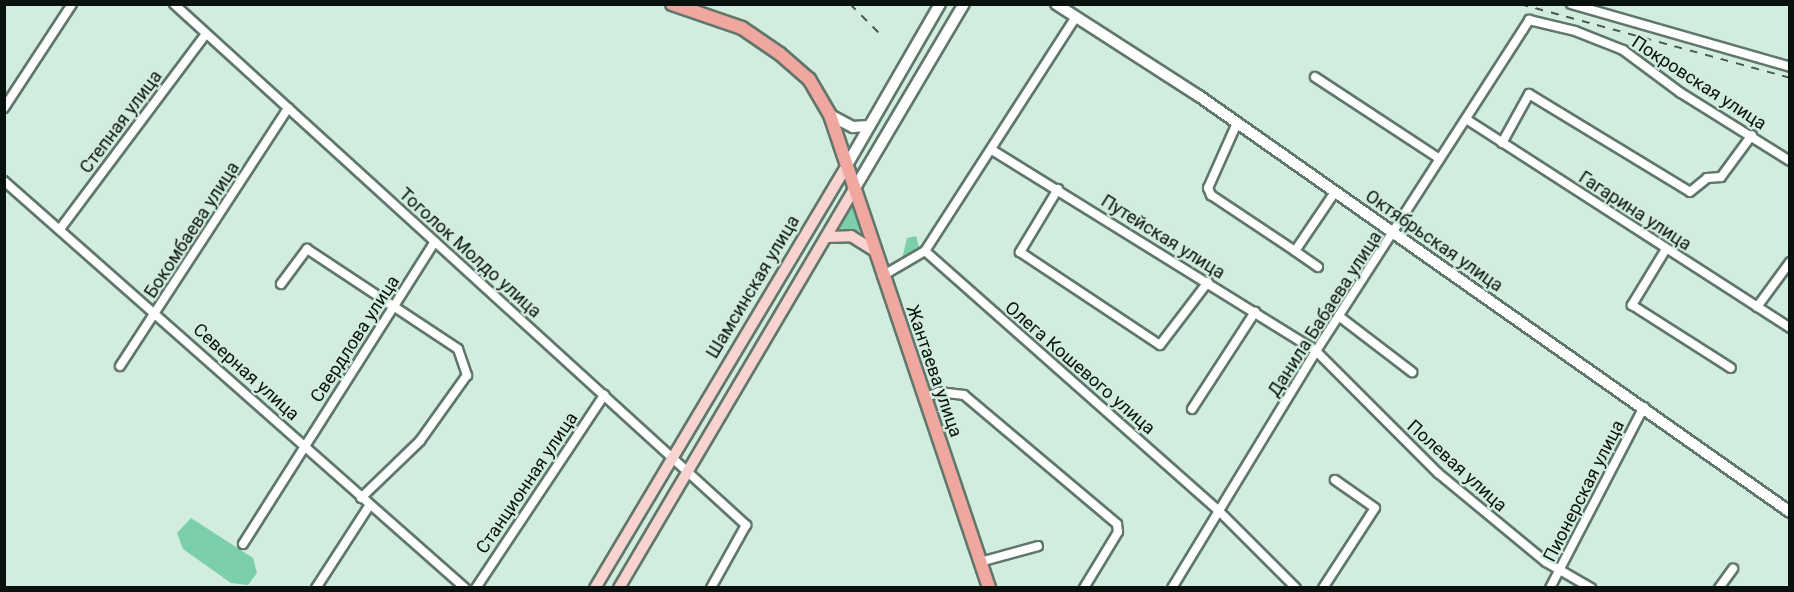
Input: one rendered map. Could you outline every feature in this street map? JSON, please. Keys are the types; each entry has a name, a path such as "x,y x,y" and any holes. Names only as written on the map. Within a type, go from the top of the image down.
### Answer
{"main road":[{"name":"Жантаева улица","path":"672,4 742,28 780,54 809,79 830,116 855,188 873,250 989,588"},
{"name":"Шамсинская улица","path":"595,588 847,165"},
{"name":"Шамсинская улица","path":"619,588 855,188"},
{"path":"827,237 851,236 873,250"}],"street":[{"path":"4,108 72,4"},
{"name":"Тоголок Молдо улица","path":"174,4 746,525 711,588"},
{"name":"Шамсинская улица","path":"847,165 940,4"},
{"name":"Шамсинская улица","path":"855,188 964,4"},
{"name":"Октябрьская улица","path":"1056,4 1139,54 1644,407 1790,512"},
{"path":"1571,4 1790,67"},
{"path":"882,276 925,251 1076,17"},
{"name":"Покровская улица","path":"1522,26 1536,20 1623,50 1682,93 1790,161"},
{"name":"Данила Бабаева улица","path":"1172,588 1216,509 1316,351 1394,234 1522,26"},
{"name":"Степная улица","path":"60,229 206,34"},
{"path":"1315,77 1440,159"},
{"path":"1502,143 1529,94 1690,192 1707,178 1722,177 1752,135"},
{"name":"Бокомбаева улица","path":"120,366 157,313 288,108"},
{"path":"830,116 853,128 870,126"},
{"name":"Гагарина улица","path":"1466,119 1790,328"},
{"path":"1237,123 1208,192 1318,267"},
{"name":"Путейская улица","path":"992,150 1316,351"},
{"name":"Северная улица","path":"4,181 157,313 369,506 465,588"},
{"path":"1058,189 1020,252 1160,345 1208,282"},
{"path":"1294,251 1335,192"},
{"name":"Свердлова улица","path":"243,544 435,242"},
{"path":"281,284 307,249 395,305 458,349 467,375 420,441 361,498"},
{"path":"1666,249 1632,305 1731,368"},
{"name":"Олега Кошевого улица","path":"925,251 1216,509 1296,588"},
{"path":"1757,307 1790,262"},
{"path":"1192,409 1255,312"},
{"path":"1340,317 1412,372"},
{"name":"Полевая улица","path":"1316,351 1438,473 1546,562 1591,588"},
{"path":"924,398 939,392 964,395 1117,524 1118,532 1084,588"},
{"name":"Станционная улица","path":"476,588 604,395"},
{"name":"Пионерская улица","path":"1550,588 1644,407"},
{"path":"1323,588 1375,508 1335,480"},
{"path":"316,588 369,506"},
{"path":"980,562 1038,546"},
{"path":"1719,588 1733,569"}],"green space":[{"path":"851,201 862,232 835,228"},
{"path":"916,236 920,250 902,259 907,238"},
{"path":"191,518 253,558 257,573 248,585 231,583 183,549 177,533"}],"railway":[{"path":"850,4 879,33"},
{"path":"1520,4 1790,78"}]}
